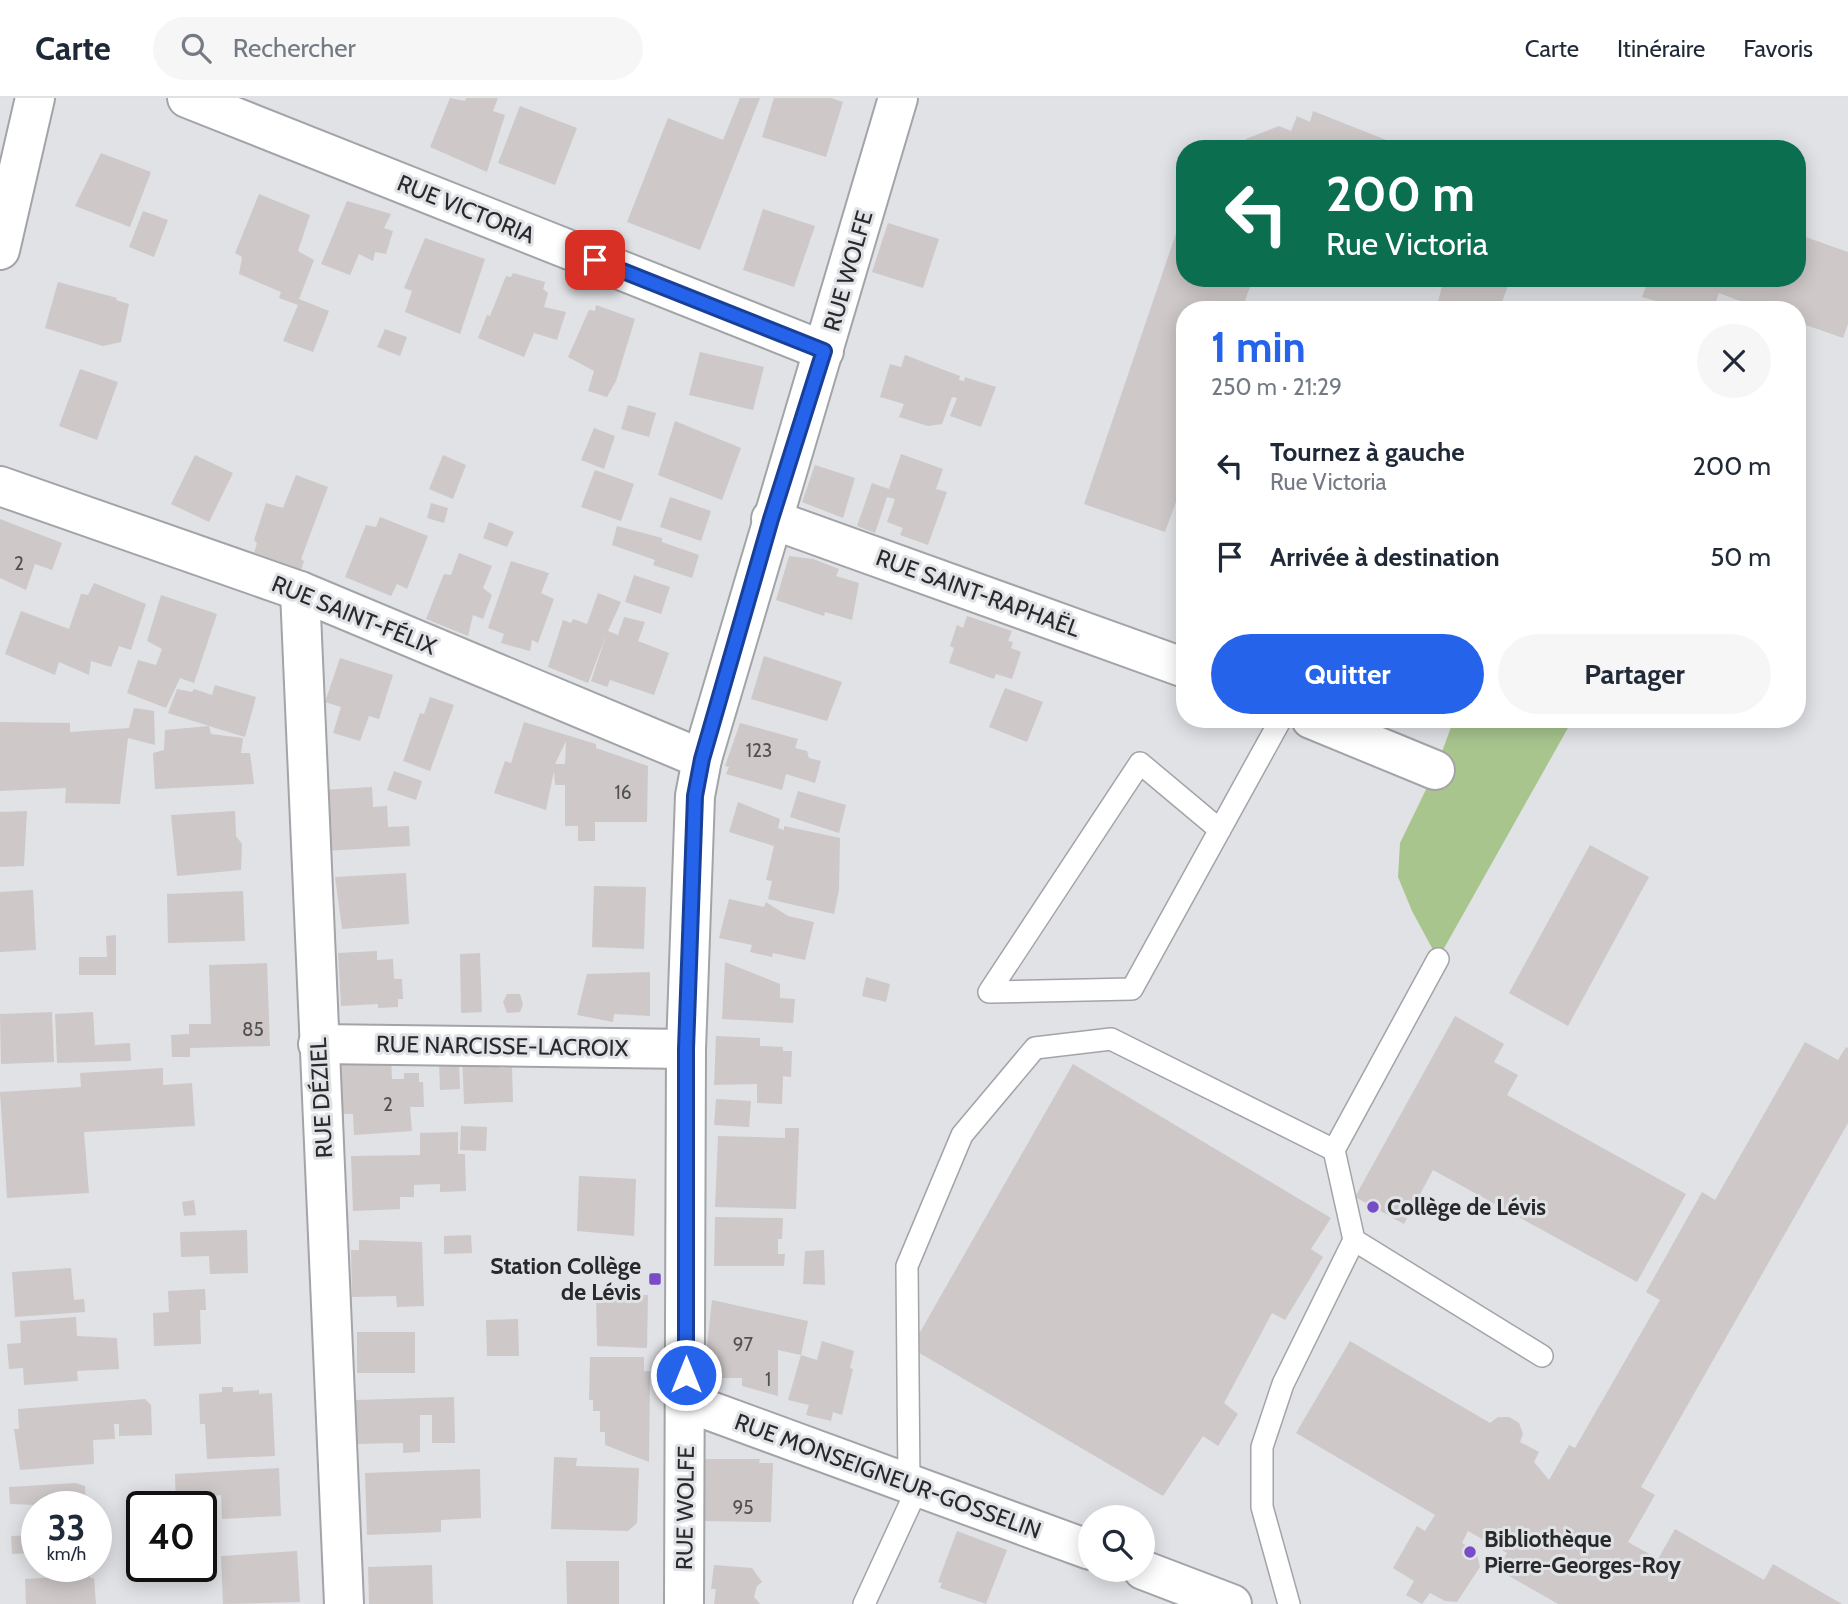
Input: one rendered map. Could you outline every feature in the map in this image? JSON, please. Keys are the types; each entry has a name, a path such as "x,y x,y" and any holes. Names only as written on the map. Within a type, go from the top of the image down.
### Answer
{"street":[{"path":"0,250 35,98"},
{"name":"RUE VICTORIA","path":"187,98 824,351"},
{"name":"RUE WOLFE","path":"684,1604 686,1049 695,796 702,759 771,519 824,351 898,98"},
{"name":"RUE SAINT-FÉLIX","path":"0,486 300,592 702,759"},
{"name":"RUE SAINT-RAPHAËL","path":"771,519 1176,665"},
{"name":"RUE DÉZIEL","path":"300,592 344,1604"},
{"path":"1332,728 1435,771"},
{"name":"RUE NARCISSE-LACROIX","path":"318,1044 686,1049"},
{"name":"RUE MONSEIGNEUR-GOSSELIN","path":"685,1402 1078,1546"},
{"path":"1155,1575 1228,1603"}],"lane":[{"path":"1220,830 1140,763 989,992 1132,989 1220,830 1276,728"},
{"path":"1289,1604 1262,1507 1262,1447 1283,1384 1353,1240 1334,1150 1438,959"},
{"path":"864,1604 914,1485 907,1266 962,1135 1035,1048 1111,1039 1334,1150"},
{"path":"1353,1240 1542,1356"}],"green space":[{"path":"1451,728 1568,728 1438,959 1412,911 1398,877 1400,843 1435,771"}],"building":[{"path":"450,98 465,101 466,98 498,98 493,111 505,115 487,172 430,147"},
{"path":"740,98 760,98 700,250 627,222 668,118 723,140"},
{"path":"774,98 831,98 843,102 826,157 762,137"},
{"path":"520,106 577,128 555,185 498,163"},
{"path":"1313,111 1386,140 1246,140 1279,126 1291,131 1297,116 1310,122"},
{"path":"101,153 151,172 130,227 75,206"},
{"path":"259,194 310,215 298,251 314,260 299,299 329,311 313,352 283,341 298,305 279,298 281,292 239,274 242,257 235,253"},
{"path":"347,201 391,214 384,228 393,231 386,254 375,252 373,261 359,254 350,275 321,264"},
{"path":"763,209 815,226 794,287 743,270"},
{"path":"143,211 168,220 154,257 129,247"},
{"path":"888,223 939,239 923,288 872,272"},
{"path":"1176,234 1176,287 1250,287 1245,301 1176,301 1176,502 1165,532 1084,504"},
{"path":"1806,237 1848,252 1848,324 1843,338 1806,325 1806,301 1740,301 1719,293 1716,301 1656,301 1642,297 1646,287 1806,287"},
{"path":"425,238 485,259 460,334 405,312 412,291 404,288"},
{"path":"513,273 545,282 543,289 548,293 544,307 566,312 557,340 534,333 524,357 478,338 506,276 511,277"},
{"path":"58,282 117,298 116,300 129,304 121,342 103,346 45,328"},
{"path":"1442,287 1508,287 1502,301 1438,301"},
{"path":"596,305 635,319 616,381 607,397 588,391 594,371 568,357 589,310 595,311"},
{"path":"385,329 407,337 400,356 377,347"},
{"path":"700,352 764,367 753,410 689,395"},
{"path":"905,355 960,376 959,380 964,381 965,377 996,387 981,427 950,416 957,398 952,397 942,424 928,426 899,417 904,404 880,397 890,364 901,367"},
{"path":"80,369 118,382 97,440 59,426"},
{"path":"628,405 656,413 649,437 621,429"},
{"path":"675,421 741,448 722,500 658,475"},
{"path":"594,428 615,436 604,469 581,460"},
{"path":"901,454 943,469 936,489 947,492 928,545 900,535 903,528 887,522 895,499 887,497 875,533 857,526 872,483 889,489"},
{"path":"195,455 233,473 209,522 171,504"},
{"path":"443,455 466,465 453,499 429,489"},
{"path":"815,465 855,478 843,518 802,502"},
{"path":"595,470 634,484 621,521 581,507"},
{"path":"296,475 328,487 301,559 304,561 301,570 254,553 257,543 254,540 266,503 283,508"},
{"path":"670,497 711,511 701,541 660,527"},
{"path":"431,503 448,508 444,523 427,518"},
{"path":"380,517 428,536 407,589 397,584 391,596 345,577 366,525 376,527"},
{"path":"0,519 62,543 52,570 35,564 26,590 0,578"},
{"path":"489,522 514,532 507,547 483,538"},
{"path":"617,526 662,538 662,542 699,555 692,578 653,565 655,560 612,545"},
{"path":"459,553 492,566 483,588 492,595 483,619 473,615 468,636 426,619 444,574 451,575"},
{"path":"789,556 813,559 839,569 836,576 859,583 852,620 825,612 824,616 776,600"},
{"path":"511,561 549,573 541,593 554,599 538,643 532,640 530,651 501,643 504,634 488,628"},
{"path":"634,575 670,587 661,614 625,602"},
{"path":"94,583 146,604 131,650 119,646 111,667 91,661 89,675 59,662 55,675 5,654 21,611 69,629 81,594 88,595"},
{"path":"598,593 621,602 608,631 618,635 624,617 645,622 638,641 669,653 654,695 610,680 607,687 591,681 607,633 588,683 548,667 563,620 571,623 573,619 587,624"},
{"path":"161,595 217,614 194,683 180,678 166,708 127,693 138,660 156,665 162,649 147,641"},
{"path":"967,616 1012,631 1008,641 1013,642 1011,648 1021,652 1012,679 996,674 994,679 949,663 954,648 950,646 957,625 963,628"},
{"path":"764,656 842,682 827,721 751,699"},
{"path":"340,658 393,675 379,719 369,716 360,741 333,733 341,707 325,702"},
{"path":"215,685 256,697 245,737 168,713 177,689 192,692 194,689 212,695"},
{"path":"1005,688 1043,702 1027,742 989,727"},
{"path":"430,697 454,705 430,771 403,761 420,713 424,714"},
{"path":"134,708 154,711 155,745 128,738 120,804 65,803 66,788 0,791 0,722 70,723 70,732 129,728"},
{"path":"524,722 596,744 596,748 648,766 647,822 595,822 595,841 578,841 578,826 565,826 565,785 555,785 554,771 546,810 494,793 505,761 511,763","holes":["566,741 565,764 555,764"]},
{"path":"740,723 798,739 795,748 807,751 809,758 821,761 815,783 786,774 782,790 726,774 729,767 725,766"},
{"path":"209,726 211,734 243,738 241,753 250,753 254,784 155,789 153,753 164,750 165,730"},
{"path":"394,771 422,781 416,800 387,790"},
{"path":"372,787 373,807 387,806 388,827 409,826 410,846 324,851 322,790"},
{"path":"798,791 846,805 839,833 790,817"},
{"path":"738,802 780,819 778,828 784,830 784,826 840,838 839,890 834,914 768,899 772,881 766,880 774,846 729,832"},
{"path":"27,811 24,866 0,867 0,812"},
{"path":"235,811 236,836 242,844 241,870 177,876 171,815"},
{"path":"1590,845 1649,877 1568,1026 1509,993"},
{"path":"406,873 409,924 342,929 335,877"},
{"path":"594,886 646,887 644,949 592,947"},
{"path":"33,890 36,950 0,952 0,892"},
{"path":"243,891 245,941 168,943 167,894"},
{"path":"729,899 764,907 766,902 788,916 814,922 805,960 773,953 772,957 750,952 752,945 719,938"},
{"path":"116,935 116,975 79,975 79,957 107,957 106,936"},
{"path":"377,951 377,960 393,959 394,979 402,979 403,999 398,999 398,1007 378,1008 378,1004 341,1006 338,953"},
{"path":"480,953 482,1012 461,1013 460,954"},
{"path":"725,962 780,984 780,998 795,999 793,1023 722,1019"},
{"path":"267,963 270,1046 190,1048 190,1057 172,1057 171,1035 189,1034 189,1024 211,1024 209,965"},
{"path":"650,972 650,1016 614,1014 613,1022 577,1015 587,974"},
{"path":"866,977 890,984 886,1002 862,996"},
{"path":"507,994 520,994 523,1004 520,1012 507,1013 503,1002"},
{"path":"52,1012 54,1062 1,1064 0,1014"},
{"path":"93,1012 95,1045 130,1043 131,1061 57,1063 55,1014"},
{"path":"1455,1016 1504,1044 1494,1062 1518,1075 1507,1095 1686,1194 1637,1282 1433,1170 1404,1224 1355,1197"},
{"path":"716,1036 760,1038 760,1046 783,1047 783,1051 792,1051 791,1077 783,1076 782,1104 757,1103 757,1084 714,1085"},
{"path":"1805,1042 1838,1060 1846,1047 1848,1048 1848,1123 1641,1487 1655,1495 1628,1542 1658,1559 1675,1529 1764,1580 1773,1564 1842,1604 1558,1604 1497,1569 1507,1553 1468,1531 1462,1543 1476,1551 1480,1567 1457,1602 1445,1601 1430,1593 1422,1604 1406,1595 1414,1581 1393,1568 1417,1526 1425,1531 1435,1515 1296,1433 1350,1341 1490,1423 1498,1417 1509,1417 1519,1423 1523,1434 1520,1442 1539,1452 1534,1462 1549,1480 1569,1445 1575,1448 1660,1300 1646,1292 1702,1192 1715,1200"},
{"path":"462,1052 499,1053 500,1068 512,1067 513,1102 464,1104"},
{"path":"391,1057 392,1079 404,1079 404,1073 419,1073 419,1082 423,1082 424,1107 410,1107 412,1131 354,1135 353,1114 343,1114 339,1060"},
{"path":"459,1061 460,1089 440,1090 439,1062"},
{"path":"1073,1064 1331,1218 1311,1249 1323,1257 1285,1320 1272,1313 1224,1403 1238,1414 1218,1446 1203,1436 1163,1496 911,1348"},
{"path":"163,1068 163,1085 192,1083 195,1126 84,1132 89,1193 7,1198 0,1092 81,1087 80,1073"},
{"path":"716,1099 751,1101 749,1127 714,1125"},
{"path":"461,1126 487,1127 486,1151 460,1150"},
{"path":"785,1128 799,1128 796,1209 715,1207 718,1136 785,1138"},
{"path":"458,1132 458,1154 465,1154 466,1191 440,1192 440,1184 414,1185 414,1197 400,1197 400,1209 353,1211 351,1156 420,1155 420,1133"},
{"path":"579,1176 636,1179 634,1236 577,1231"},
{"path":"194,1200 196,1215 184,1216 182,1202"},
{"path":"715,1217 783,1218 778,1254 785,1254 784,1266 714,1266"},
{"path":"247,1230 248,1273 210,1274 209,1256 181,1257 180,1232"},
{"path":"471,1235 472,1253 444,1254 444,1236"},
{"path":"359,1240 422,1242 424,1306 397,1307 396,1296 352,1297 351,1250 359,1250"},
{"path":"824,1250 825,1285 803,1284 805,1251"},
{"path":"71,1268 74,1300 84,1299 85,1312 15,1317 12,1272"},
{"path":"205,1289 206,1310 200,1310 201,1344 154,1346 153,1313 169,1312 168,1291"},
{"path":"648,1295 647,1348 597,1346 596,1296"},
{"path":"712,1300 808,1321 801,1355 778,1350 778,1396 742,1386 742,1378 716,1378 705,1364"},
{"path":"76,1317 77,1336 117,1338 119,1369 77,1371 78,1381 24,1385 23,1368 9,1369 7,1344 21,1343 20,1321"},
{"path":"518,1319 519,1356 487,1356 486,1320"},
{"path":"357,1332 415,1332 415,1373 357,1373"},
{"path":"822,1341 854,1351 850,1368 853,1369 842,1415 833,1412 831,1421 806,1415 809,1405 788,1400 801,1355 817,1360"},
{"path":"590,1357 644,1357 644,1371 650,1371 649,1462 605,1445 605,1432 600,1432 600,1411 593,1411 593,1400 589,1400"},
{"path":"222,1387 233,1387 233,1392 259,1390 259,1394 272,1393 275,1456 207,1459 205,1424 200,1424 199,1394 222,1392"},
{"path":"454,1397 455,1443 432,1443 432,1415 420,1415 420,1452 403,1453 403,1443 356,1444 355,1400"},
{"path":"145,1399 151,1405 152,1435 119,1436 119,1424 114,1424 115,1439 93,1440 94,1464 20,1470 14,1429 19,1429 18,1409"},
{"path":"554,1457 577,1458 576,1466 639,1468 637,1523 628,1531 551,1529"},
{"path":"700,1459 760,1459 759,1463 773,1463 771,1522 701,1521"},
{"path":"279,1468 281,1516 222,1519 221,1495 217,1495 217,1491 176,1491 175,1474"},
{"path":"480,1469 481,1518 441,1520 441,1532 367,1535 365,1473"},
{"path":"76,1483 85,1486 85,1491 21,1491 21,1504 10,1504 9,1487"},
{"path":"957,1531 1007,1550 986,1604 940,1588 942,1583 938,1582"},
{"path":"11,1536 21,1536 21,1554 12,1554"},
{"path":"297,1551 300,1602 223,1604 221,1556"},
{"path":"566,1561 619,1561 619,1604 567,1604"},
{"path":"432,1565 433,1604 369,1604 368,1567"},
{"path":"714,1565 752,1568 762,1582 757,1586 754,1597 760,1604 714,1604 716,1589 711,1589"},
{"path":"25,1582 94,1582 96,1604 26,1604"}],"place":[{"name":"Collège de Lévis","path":"1373,1207"},
{"name":"Station Collège de Lévis","path":"655,1279"},
{"name":"Bibliothèque Pierre-Georges-Roy","path":"1470,1552"}],"route":[{"path":"595,260 824,351 771,519 702,759 695,796 686,1049 686,1375"}]}
